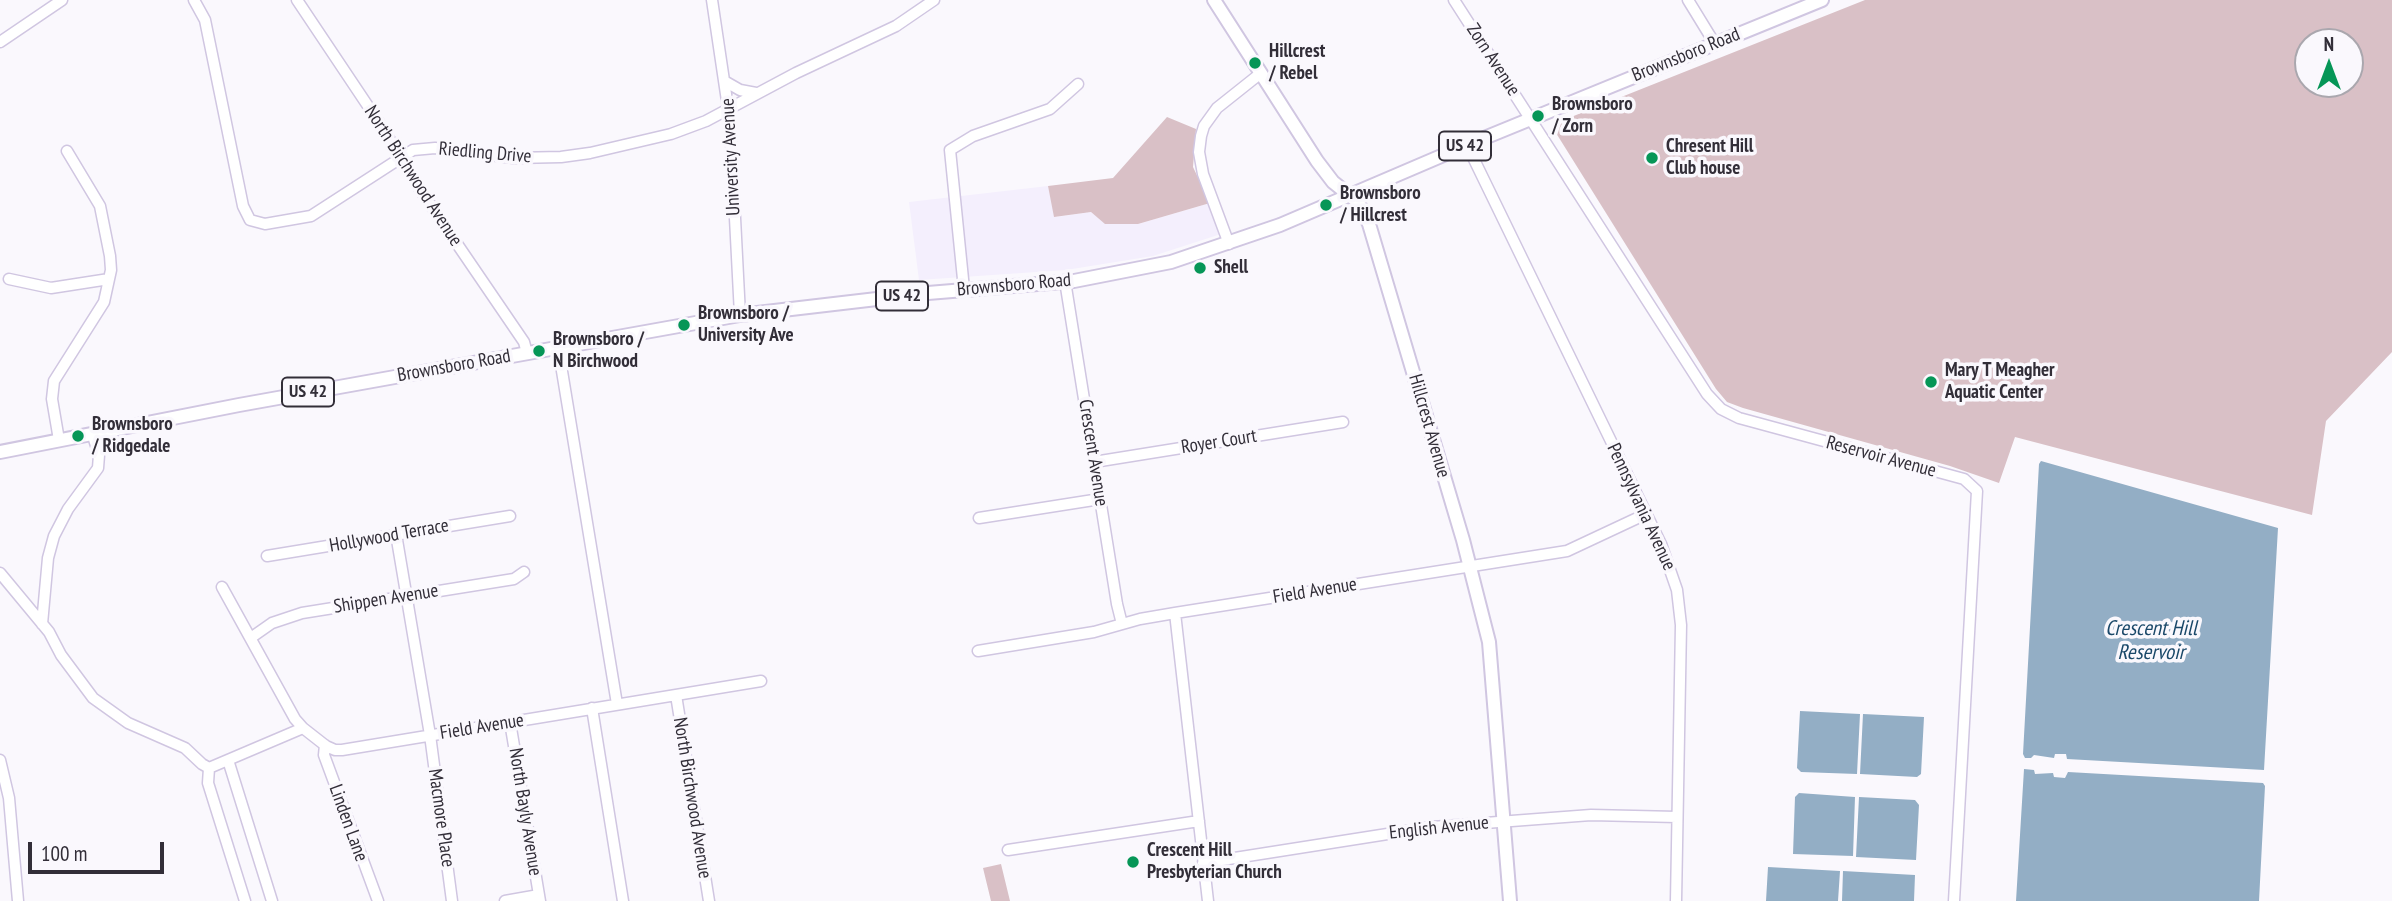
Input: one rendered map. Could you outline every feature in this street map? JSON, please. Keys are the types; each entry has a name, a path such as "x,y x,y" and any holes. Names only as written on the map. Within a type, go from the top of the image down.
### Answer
{"main road":[{"name":"Hillcrest Avenue","path":"1214,0 1317,162 1333,183 1363,210 1369,225 1489,642 1510,901"},
{"name":"Brownsboro Road","path":"0,452 740,315 964,289 1065,281 1171,262 1229,244 1822,0"}],"street":[{"path":"0,42 62,0"},
{"name":"Riedling Drive","path":"194,0 205,20 239,193 250,220 254,223 273,223 311,216 413,150 435,148 536,159 590,153 671,134 706,121 729,107 896,26 927,2"},
{"name":"North Birchwood Avenue","path":"297,0 524,342 527,353"},
{"name":"University Avenue","path":"712,0 729,107 740,315"},
{"name":"Zorn Avenue","path":"1454,0 1531,119"},
{"path":"1688,0 1715,44"},
{"path":"1229,244 1203,174 1199,152 1201,136 1204,126 1217,108 1261,74"},
{"path":"726,82 740,90 757,93"},
{"path":"964,289 950,150 973,136 1050,109 1078,84"},
{"name":"Reservoir Avenue","path":"1531,119 1707,394 1721,409 1739,418 1965,479 1978,491 1954,901"},
{"name":"Pennsylvania Avenue","path":"1466,145 1671,569 1680,610 1676,901"},
{"path":"60,440 52,399 54,381 104,302 110,256 100,206 67,151"},
{"path":"9,279 51,288 109,279"},
{"name":"Crescent Avenue","path":"1065,281 1122,624"},
{"path":"558,347 617,704"},
{"name":"Royer Court","path":"1094,462 1343,422"},
{"path":"42,624 48,558 54,536 68,509 95,472 99,461 98,446 92,433"},
{"path":"979,517 1100,499"},
{"name":"Field Avenue","path":"978,651 1094,632 1175,613 1567,551 1646,514"},
{"name":"Hollywood Terrace","path":"267,556 510,516"},
{"path":"396,534 430,735"},
{"name":"Shippen Avenue","path":"252,637 272,623 287,617 514,579 524,572"},
{"path":"0,573 42,624 77,678 103,707 143,731 185,748 202,764 213,766 303,728"},
{"path":"222,587 295,719 324,745"},
{"path":"1175,613 1208,901"},
{"name":"Field Avenue","path":"324,745 342,750 761,681"},
{"name":"North Birchwood Avenue","path":"676,695 709,901"},
{"path":"592,708 623,901"},
{"name":"North Bayly Avenue","path":"510,722 539,898"},
{"name":"Macmore Place","path":"430,735 452,901"},
{"name":"Linden Lane","path":"324,745 324,755 378,901"},
{"path":"0,760 9,798 18,901"},
{"path":"228,760 272,901"},
{"path":"213,766 208,783 245,901"},
{"name":"English Avenue","path":"1203,863 1405,830 1591,816 1677,817"},
{"path":"1008,850 1199,821"},
{"path":"505,901 539,898"}],"shaded area":[{"path":"1865,0 2392,0 2392,352 2326,421 2312,515 2015,437 1999,483 1950,466 1743,408 1727,402 1716,389 1551,125"},
{"path":"1167,117 1196,129 1193,167 1210,203 1138,224 1105,224 1091,212 1054,217 1048,186 1113,178"},
{"path":"1048,186 1055,217 1091,212 1106,224 1138,224 1210,203 1221,234 1153,256 1066,270 919,280 909,202"},
{"path":"1001,864 1010,901 991,901 983,868"}],"water":[{"name":"Crescent Hill Reservoir","path":"2041,461 2278,528 2264,770 2067,759 2066,754 2055,754 2054,758 2034,755 2025,758 2023,754"},
{"path":"1800,711 1860,714 1857,774 1801,772 1797,768"},
{"path":"1863,714 1924,717 1921,774 1917,777 1860,774"},
{"path":"2024,769 2034,770 2035,774 2053,773 2054,777 2065,778 2068,772 2263,783 2265,786 2259,901 2016,901"},
{"path":"1799,793 1855,797 1853,856 1793,854 1795,797"},
{"path":"1859,797 1915,800 1919,805 1916,860 1856,857"},
{"path":"1768,867 1840,871 1838,901 1766,901"},
{"path":"1843,871 1915,875 1914,901 1842,901"}],"place":[{"name":"Hillcrest / Rebel","path":"1255,63"},
{"name":"Brownsboro / Zorn","path":"1538,116"},
{"name":"Chresent Hill Club house","path":"1652,158"},
{"name":"Brownsboro / Hillcrest","path":"1326,205"},
{"name":"Shell","path":"1200,268"},
{"name":"Brownsboro / University Ave","path":"684,325"},
{"name":"Brownsboro / N Birchwood","path":"539,351"},
{"name":"Mary T Meagher Aquatic Center","path":"1931,382"},
{"name":"Brownsboro / Ridgedale","path":"78,436"},
{"name":"Crescent Hill Presbyterian Church","path":"1133,862"}]}
